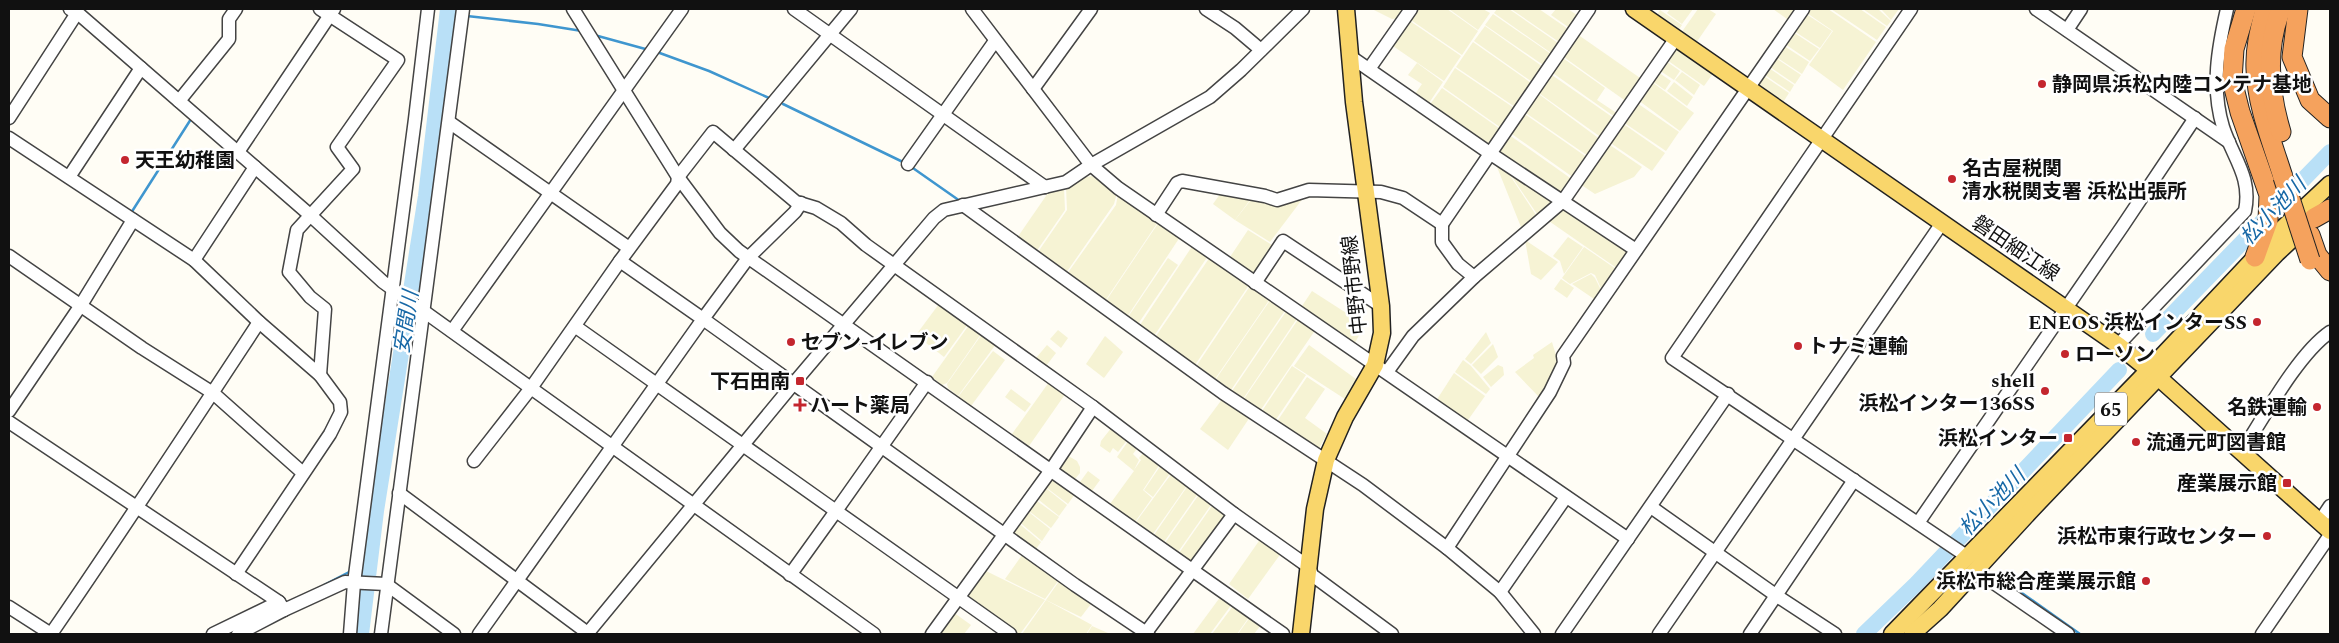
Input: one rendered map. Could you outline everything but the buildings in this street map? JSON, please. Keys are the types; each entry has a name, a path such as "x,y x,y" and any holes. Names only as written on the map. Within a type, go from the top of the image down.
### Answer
{"highway":[{"path":"2246,9 2234,49 2232,80 2240,112 2269,195 2268,221 2255,257"},
{"path":"2265,9 2258,38 2256,69 2262,111 2288,172 2317,255 2329,275"},
{"path":"2281,9 2271,42 2270,74 2276,115 2310,260 2319,275 2329,275"},
{"path":"2298,9 2292,57 2310,100 2330,118"}],"main road":[{"name":"中野市野線","path":"1301,634 1315,509 1326,460 1345,417 1381,368 1381,306 1366,192 1346,9"},
{"name":"磐田細江線","path":"1634,9 2118,344 2242,451 2325,526"},
{"name":"65","path":"2154,374 2255,257 2330,184"},
{"name":"65","path":"1892,634 2154,374 2330,204"},
{"name":"65","path":"1912,634 1940,609 1968,560"}],"street":[{"path":"179,101 229,39 229,19 236,9"},
{"path":"350,634 428,9"},
{"path":"382,634 463,9"},
{"path":"573,9 678,177 720,233 748,258 844,323 1283,634"},
{"path":"452,331 682,9"},
{"path":"794,9 1045,187"},
{"path":"734,150 851,9"},
{"path":"1033,89 1091,9"},
{"path":"1206,9 1235,28 1261,50"},
{"path":"399,494 588,634 743,444 893,264 934,218 944,210 1066,182 1091,165 1210,96 1303,9"},
{"path":"1369,69 1411,9"},
{"path":"1474,277 1458,264 1442,242 1442,224 1589,9"},
{"path":"1447,548 1550,392 1564,363 1563,356 1803,9"},
{"path":"1911,9 1672,358 1944,540 2068,634"},
{"path":"2036,9 2230,142"},
{"path":"2067,30 2081,9"},
{"path":"2118,344 2244,211 2248,195 2242,171 2223,126 2216,74 2227,9"},
{"path":"976,10 995,41 1091,165 1118,188 1628,539"},
{"path":"9,118 78,11 310,215 368,270 393,290 687,499 692,506 874,634"},
{"path":"238,152 328,11 398,60 337,147 353,169 297,230 289,272 310,297 325,309 320,374"},
{"path":"1381,368 1474,277 1563,201 1676,38"},
{"path":"908,164 995,41"},
{"path":"1351,56 1491,154 1636,250"},
{"path":"69,177 141,68"},
{"path":"1918,522 2100,260 2195,118"},
{"path":"449,122 629,248"},
{"path":"474,461 532,388 629,248 677,184 678,177 713,132 801,203 816,208 841,223 866,245 1093,408 1234,514 1309,567 1312,575 1392,634"},
{"path":"9,138 194,260 259,322 320,374 340,402 341,412 330,434 236,574"},
{"path":"194,260 255,167"},
{"path":"1156,215 1177,183 1182,181 1277,200 1310,190 1381,192 1403,198 1442,224"},
{"path":"480,634 612,446 748,258 795,212 801,203"},
{"path":"963,205 1223,393 1363,485 1447,548 1500,592 1534,634"},
{"path":"9,411 81,305 133,220"},
{"path":"1659,634 1942,223"},
{"path":"1255,283 1283,241 1381,306"},
{"path":"9,256 142,348 213,393 303,473"},
{"path":"620,261 794,383 1075,585 1147,634 1234,514"},
{"path":"9,607 51,634 138,508 163,466 259,322"},
{"path":"576,326 1010,634"},
{"path":"2242,451 2282,389 2316,342 2330,332"},
{"path":"790,575 927,382"},
{"path":"1562,634 1728,394"},
{"path":"932,634 1051,470 1093,408"},
{"path":"9,422 281,606"},
{"path":"1750,634 1854,480"},
{"path":"1500,592 1566,497"},
{"path":"2325,526 2330,506"},
{"path":"1651,507 1776,596 1835,634"},
{"path":"2262,634 2330,535"},
{"path":"356,575 387,585 454,634"},
{"path":"213,634 345,582 356,575"},
{"path":"238,634 281,606"}],"shaded area":[{"path":"1372,9 1407,9 1400,18 1392,19"},
{"path":"1414,9 1447,9 1478,31 1462,55 1408,18"},
{"path":"1449,9 1483,9 1490,13 1478,30"},
{"path":"1497,9 1509,9 1561,45 1554,55 1494,13"},
{"path":"1511,9 1539,9 1571,31 1562,44"},
{"path":"1556,9 1568,9 1580,17 1571,29 1551,15"},
{"path":"1670,9 1693,9 1682,24 1667,13"},
{"path":"1698,9 1708,9 1716,14 1696,43 1681,33"},
{"path":"1773,9 1800,9 1791,22"},
{"path":"1805,9 1828,9 1876,42 1843,90 1809,65 1833,31 1804,11"},
{"path":"1831,9 1860,9 1886,27 1877,40"},
{"path":"1863,9 1878,9 1891,21 1887,26"},
{"path":"1881,9 1899,9 1891,20"},
{"path":"1660,10 1682,25 1678,31 1657,15"},
{"path":"1803,12 1832,31 1820,48 1791,29"},
{"path":"1493,14 1554,56 1546,67 1485,25"},
{"path":"1407,19 1461,56 1444,81 1390,44"},
{"path":"1485,26 1546,69 1535,84 1474,41"},
{"path":"1790,30 1819,49 1810,61 1782,42"},
{"path":"1577,34 1643,80 1627,102 1561,55"},
{"path":"1473,42 1534,85 1518,109 1456,67"},
{"path":"1781,44 1809,62 1802,74 1773,55"},
{"path":"1677,46 1714,72 1704,86 1667,60"},
{"path":"1560,56 1605,88 1597,100 1618,114 1615,117 1550,71"},
{"path":"1773,56 1801,75 1795,84 1767,65"},
{"path":"1666,61 1680,71 1674,80 1659,70"},
{"path":"1417,63 1443,82 1427,106 1413,97 1422,84 1408,75"},
{"path":"1766,66 1794,85 1790,92 1762,73"},
{"path":"1455,68 1517,110 1504,130 1443,87"},
{"path":"1658,72 1671,81 1665,90 1652,81"},
{"path":"1682,72 1700,85 1694,95 1675,80"},
{"path":"1549,73 1615,119 1602,138 1536,91"},
{"path":"1761,74 1789,93 1782,104 1755,83"},
{"path":"1652,82 1694,113 1680,131 1638,100"},
{"path":"1674,82 1693,97 1687,106 1667,91"},
{"path":"1442,88 1503,131 1490,150 1428,107"},
{"path":"1536,92 1601,140 1588,156 1523,111"},
{"path":"1637,103 1679,132 1666,151 1623,122"},
{"path":"1522,112 1588,158 1574,178 1509,132"},
{"path":"1622,123 1665,153 1652,171 1609,142"},
{"path":"1508,134 1573,180 1562,195 1496,152"},
{"path":"1607,143 1642,167 1634,177 1595,194 1580,184"},
{"path":"1493,157 1511,170 1509,174 1538,218 1523,232"},
{"path":"1512,170 1559,201 1539,217 1510,174"},
{"path":"1092,176 1117,193 1114,204 1066,273 1038,252 1067,210 1066,187"},
{"path":"1064,187 1065,210 1036,252 1017,238 1048,193"},
{"path":"1223,190 1253,196 1235,220 1213,204"},
{"path":"1307,193 1270,242 1235,220 1254,196"},
{"path":"1118,194 1158,222 1105,301 1067,274 1116,205"},
{"path":"1565,206 1631,250 1618,269 1546,219"},
{"path":"1159,222 1180,237 1127,317 1106,301"},
{"path":"1248,230 1275,247 1255,276 1230,257"},
{"path":"1568,237 1583,247 1564,274 1560,261 1553,256"},
{"path":"1525,240 1558,262 1541,280 1531,274"},
{"path":"1193,245 1208,256 1154,336 1140,325"},
{"path":"1584,247 1619,271 1603,293 1595,275 1591,273 1570,284 1562,278"},
{"path":"1210,257 1249,285 1195,365 1156,336"},
{"path":"1168,258 1178,265 1138,324 1128,317"},
{"path":"1591,274 1603,294 1597,301 1572,284"},
{"path":"1561,279 1574,288 1567,298 1554,289"},
{"path":"1250,286 1270,299 1215,379 1197,365"},
{"path":"1312,291 1365,325 1353,346 1300,309"},
{"path":"1271,299 1286,309 1231,390 1216,379"},
{"path":"939,304 968,324 944,357 916,335"},
{"path":"1287,310 1298,317 1243,399 1232,391"},
{"path":"1299,318 1316,329 1260,411 1244,399"},
{"path":"969,325 981,334 947,383 942,385 932,377"},
{"path":"1058,330 1068,338 1061,348 1050,339"},
{"path":"1486,332 1491,343 1471,364 1465,359"},
{"path":"982,334 996,344 958,396 948,388 947,384"},
{"path":"1105,336 1123,352 1104,378 1086,364"},
{"path":"1552,342 1559,365 1539,397 1515,372 1534,358 1533,355"},
{"path":"1493,344 1498,357 1481,374 1472,365"},
{"path":"1047,345 1056,353 1046,366 1036,358"},
{"path":"1309,345 1360,382 1348,401 1294,366"},
{"path":"993,351 1005,360 971,406 958,397"},
{"path":"1463,360 1471,366 1490,389 1486,394 1455,372"},
{"path":"1498,365 1503,367 1504,375 1491,387 1483,377"},
{"path":"1292,366 1306,375 1275,421 1262,411"},
{"path":"1454,373 1485,396 1468,420 1462,420 1436,401"},
{"path":"1307,377 1325,389 1305,418 1327,434 1318,450 1276,423"},
{"path":"1049,382 1066,393 1029,446 1012,434"},
{"path":"1011,389 1031,404 1025,412 1005,397"},
{"path":"1223,398 1250,417 1228,450 1200,429"},
{"path":"1112,427 1128,439 1118,452 1113,448 1110,453 1100,446 1101,441"},
{"path":"1129,440 1138,447 1133,454 1139,460 1134,470 1144,452 1160,464 1143,490 1152,498 1135,522 1110,504 1134,471 1117,457"},
{"path":"1065,454 1077,461 1080,467 1080,473 1073,480 1056,467"},
{"path":"1161,465 1171,472 1153,497 1144,490"},
{"path":"1088,471 1100,480 1092,491 1080,482"},
{"path":"1172,473 1188,484 1153,534 1136,522"},
{"path":"1050,476 1075,494 1068,504 1043,485"},
{"path":"1189,484 1199,492 1164,542 1154,535"},
{"path":"1042,485 1067,505 1059,516 1034,496"},
{"path":"1200,493 1213,502 1178,552 1165,543"},
{"path":"1033,498 1059,517 1051,528 1025,508"},
{"path":"1214,503 1229,514 1193,562 1179,553"},
{"path":"1025,509 1050,529 1042,541 1017,520"},
{"path":"1016,521 1041,542 1034,552 1008,533"},
{"path":"1261,538 1282,552 1248,599 1229,584"},
{"path":"1025,551 1061,577 1045,599 1005,579"},
{"path":"982,569 1045,600 1020,634 1015,634 964,594"},
{"path":"1062,577 1094,600 1081,617 1046,600"},
{"path":"1221,596 1232,604 1210,634 1193,634"},
{"path":"1046,600 1092,625 1086,634 1022,634"},
{"path":"1233,606 1249,617 1237,634 1212,634"},
{"path":"953,612 971,625 964,634 937,634"},
{"path":"1250,617 1261,625 1254,634 1238,634"},
{"path":"1092,626 1108,633 1087,634"}],"waterway":[{"name":"安間川","path":"361,634 376,511 426,196 448,9"},
{"path":"447,13 458,15"},
{"path":"467,16 582,31"},
{"path":"598,36 649,50"},
{"path":"657,52 709,71 769,98"},
{"path":"783,104 905,163"},
{"path":"129,211 131,213 191,119"},
{"name":"松小池川","path":"2153,334 2330,152"},
{"path":"910,166 960,201"},
{"name":"松小池川","path":"1864,634 1916,584 2119,370"},
{"path":"362,565 371,559"},
{"path":"324,585 351,571"},
{"path":"2002,579 2080,634"}],"place":[{"name":"静岡県浜松内陸コンテナ基地","path":"2042,84"},
{"name":"天王幼稚園","path":"125,160"},
{"name":"名古屋税関 清水税関支署 浜松出張所","path":"1952,179"},
{"name":"ENEOS 浜松インターSS","path":"2257,322"},
{"name":"セブン-イレブン","path":"791,342"},
{"name":"トナミ運輸","path":"1798,346"},
{"name":"ローソン","path":"2065,354"},
{"name":"下石田南","path":"800,381"},
{"name":"shell 浜松インター136SS","path":"2045,391"},
{"name":"ハート薬局","path":"800,405"},
{"name":"名鉄運輸","path":"2317,407"},
{"name":"浜松インター","path":"2068,438"},
{"name":"流通元町図書館","path":"2136,442"},
{"name":"産業展示館","path":"2287,483"},
{"name":"浜松市東行政センター","path":"2267,536"},
{"name":"浜松市総合産業展示館","path":"2146,581"}]}
